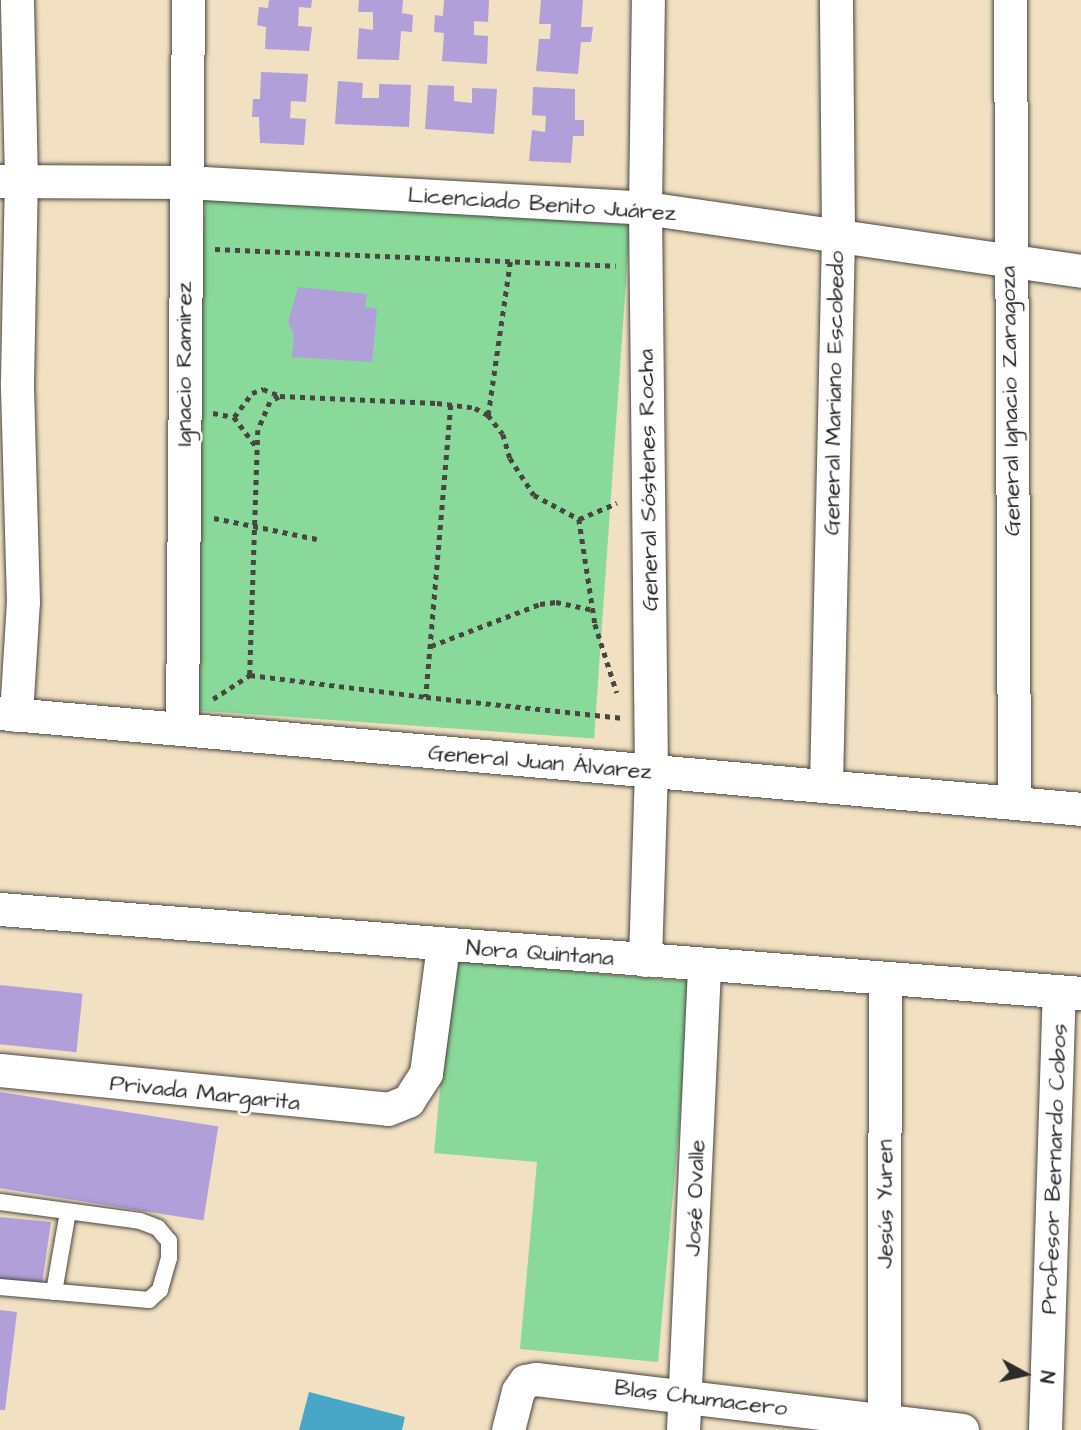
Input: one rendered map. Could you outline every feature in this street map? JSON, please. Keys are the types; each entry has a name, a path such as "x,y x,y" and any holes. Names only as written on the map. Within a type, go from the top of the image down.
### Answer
{"street":[{"path":"8,714 23,602 10,180 17,0"},
{"name":"Ignacio Ramirez","path":"182,727 188,0"},
{"name":"General Sóstenes Rocha","path":"645,960 651,772 645,208 648,0"},
{"name":"General Mariano Escobedo","path":"827,785 838,235 836,0"},
{"name":"General Ignacio Zaragoza","path":"1010,0 1009,263 1014,803"},
{"name":"Licenciado Benito Juárez","path":"10,180 186,182 645,208 838,235 1009,263 1081,271"},
{"name":"General Juan Álvarez","path":"8,714 182,727 651,772 827,785 1081,809"},
{"name":"Nora Quintana","path":"0,909 443,946 1070,993"},
{"name":"Privada Margarita","path":"0,1070 369,1111 388,1110 408,1101 426,1073 443,946"},
{"name":"José Ovalle","path":"685,1414 704,965"},
{"name":"Jesús Yuren","path":"885,978 885,1425"},
{"name":"Profesor Bernardo Cobos","path":"1045,1430 1070,993"},
{"name":"Blas Chumacero","path":"508,1430 518,1391 525,1381 548,1378 685,1414 961,1430"}],"lane":[{"path":"0,1202 158,1228 169,1241 167,1274 149,1300 0,1287"},
{"path":"54,1292 68,1212"}],"path":[{"path":"206,249 630,267"},
{"path":"488,415 510,262"},
{"path":"234,417 252,393 263,389 280,396 474,408 488,415 503,434 510,458 534,495 579,519 624,503"},
{"path":"250,675 257,448 264,413 280,396"},
{"path":"426,697 451,405"},
{"path":"202,413 227,412 234,417 257,448"},
{"path":"200,515 317,539"},
{"path":"579,519 593,610 629,728"},
{"path":"430,646 540,604 556,602 593,610"},
{"path":"206,703 250,675 625,718"}],"green space":[{"path":"206,195 630,225 594,738 170,709"},
{"path":"452,960 692,982 658,1362 520,1349 537,1162 434,1153"}],"water":[{"path":"309,1392 405,1417 402,1430 299,1430"}],"building":[{"path":"269,0 312,0 311,8 299,7 298,26 312,27 309,51 265,49 266,27 257,25 259,7 268,8"},
{"path":"359,0 403,0 402,13 413,15 412,32 401,31 399,60 357,59 359,28 373,30 373,12 358,12"},
{"path":"444,0 489,0 488,22 474,21 474,35 488,36 487,64 442,61 444,33 434,32 435,15 443,16"},
{"path":"541,0 583,0 581,27 593,27 591,42 581,42 578,74 536,71 539,39 550,39 551,24 539,24"},
{"path":"261,72 308,74 306,102 291,101 290,118 306,119 304,145 260,143 259,117 252,117 253,99 260,99"},
{"path":"338,81 363,83 362,98 379,98 379,84 411,85 409,127 335,124"},
{"path":"428,85 454,86 454,101 472,103 472,88 497,89 494,134 425,129"},
{"path":"533,87 575,89 575,120 584,120 584,136 573,136 571,163 529,161 532,130 545,132 546,116 532,115"},
{"path":"298,287 367,294 365,307 377,309 372,362 292,357 294,335 288,322"},
{"path":"0,985 83,994 76,1052 0,1044"},
{"path":"0,1092 218,1127 203,1220 0,1188"},
{"path":"0,1217 51,1222 42,1284 0,1279"},
{"path":"0,1310 17,1312 5,1410 0,1410"}]}
